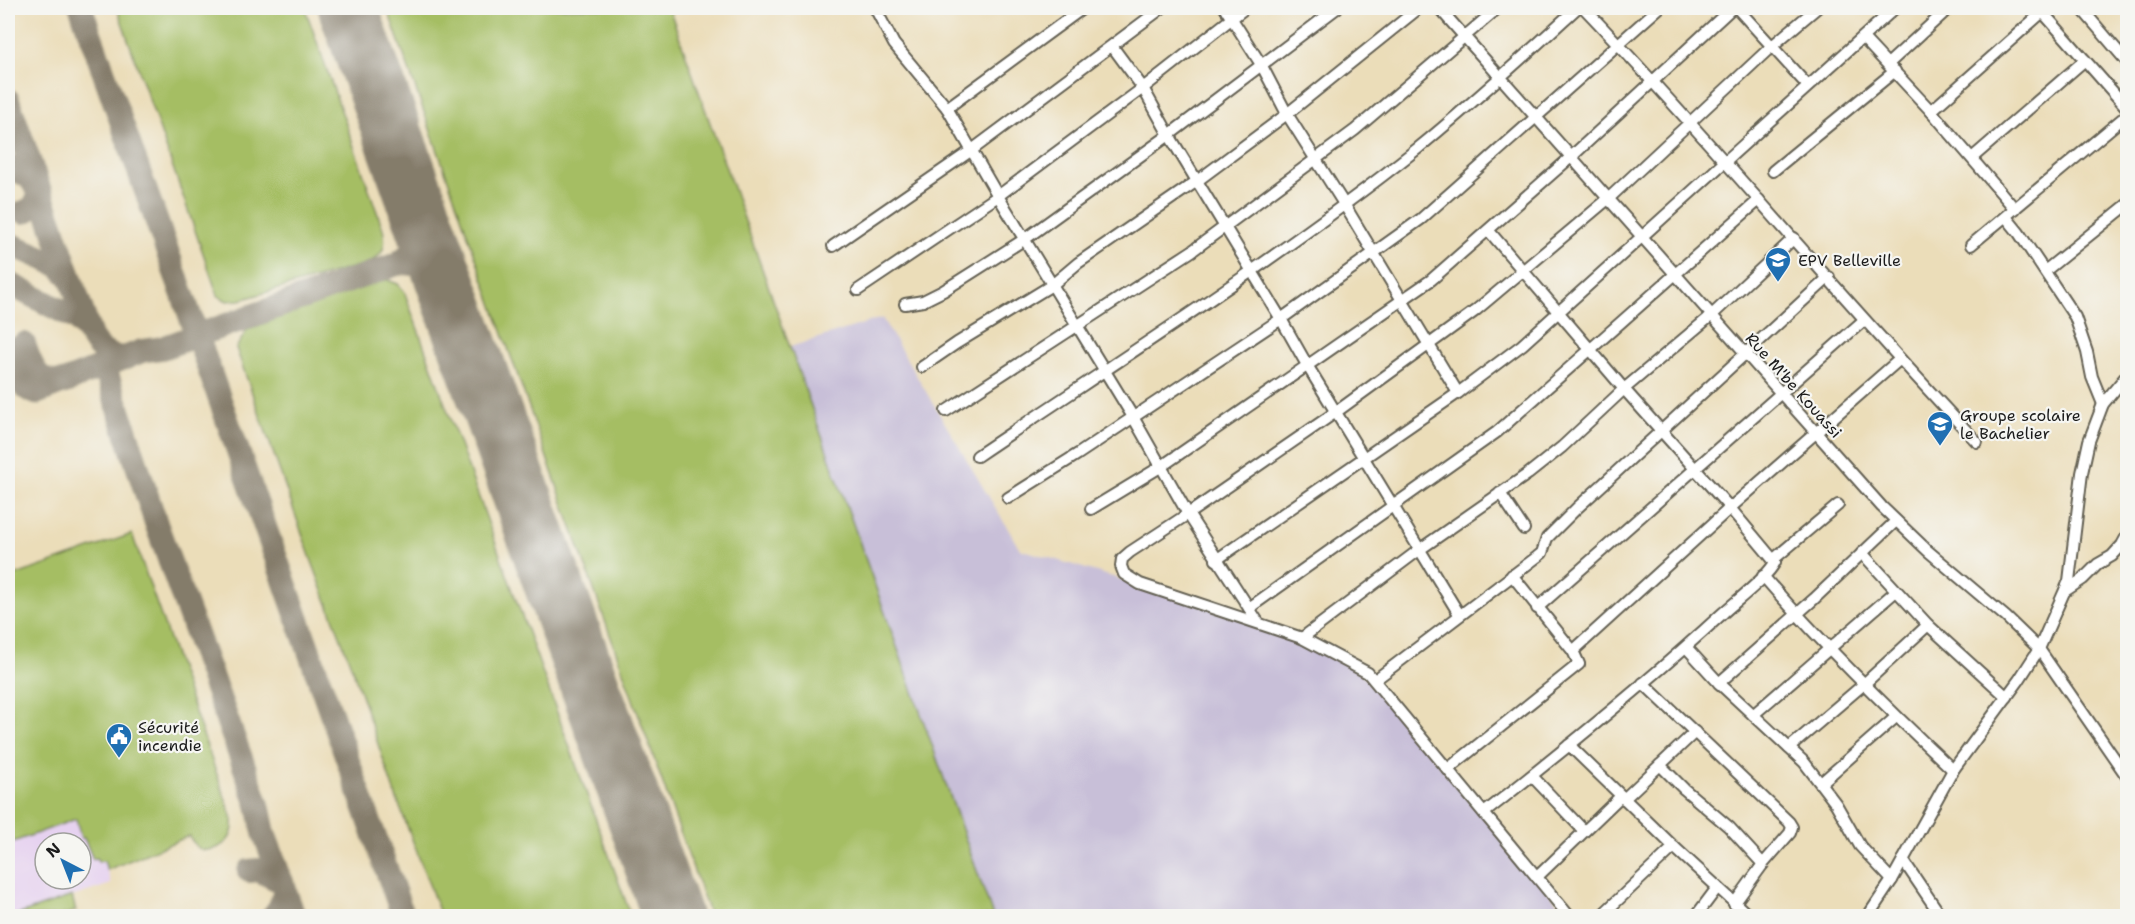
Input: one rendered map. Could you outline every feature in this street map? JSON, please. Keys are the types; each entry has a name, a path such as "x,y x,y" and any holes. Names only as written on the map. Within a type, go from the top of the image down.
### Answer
{"street":[{"path":"875,8 894,44 947,108 1133,417 1188,514 1258,622"},
{"path":"947,108 1083,8"},
{"path":"833,246 972,150 1162,8"},
{"path":"1225,8 1262,66 1287,114 1458,393"},
{"path":"858,290 998,196 1143,88 1245,8"},
{"path":"905,304 923,301 943,291 1025,239 1169,135 1337,8"},
{"path":"922,367 1053,285 1078,263 1197,181 1287,114 1419,8"},
{"name":"Rue M'be Kouassi","path":"1439,8 1896,521 2006,617 2039,649 2127,778"},
{"path":"946,411 1192,251 1355,129 1498,8"},
{"path":"977,456 1253,271 1344,204 1416,149 1501,77 1576,8"},
{"path":"1584,8 1726,161 1899,360 1977,442"},
{"path":"1008,498 1281,319 1421,219 1659,8"},
{"path":"1091,509 1162,466 1431,280 1571,157 1732,8"},
{"path":"1737,8 1808,86"},
{"path":"1569,916 1375,680 1354,665 1302,638 1140,584 1124,574 1121,566 1122,559 1336,412 1475,311 1608,199 1772,46 1817,8"},
{"path":"1773,171 1891,68 1949,8"},
{"path":"2081,8 2127,63"},
{"path":"1216,560 1458,393 1522,345 1863,38 1890,9"},
{"path":"1931,111 2042,9 2127,111 1971,245"},
{"path":"1863,38 1972,158 2010,213 2075,317 2087,352 2092,377 2103,404"},
{"path":"1112,46 1143,88 1307,365 1459,614"},
{"path":"1972,158 2085,60"},
{"path":"1249,608 1497,432 1759,200"},
{"path":"2045,271 2127,204"},
{"path":"1484,813 1532,776 1686,647 1774,565 1774,559 1489,231"},
{"path":"1302,638 1562,447 1624,389 1712,315 1794,238"},
{"path":"1375,680 1542,553 1548,538 1828,277"},
{"path":"1537,608 1864,320"},
{"path":"1573,651 1730,508 1899,360"},
{"path":"1868,916 1904,860 1953,770 2039,649 2069,581 2082,473 2089,441 2103,404 2127,374"},
{"path":"1500,493 1524,529"},
{"path":"1774,559 1838,505"},
{"path":"1719,683 1796,615 1896,521"},
{"path":"2064,591 2112,556 2122,545 2127,534"},
{"path":"1862,553 1928,625 2007,697"},
{"path":"1448,769 1577,668 1578,661 1573,651 1512,575"},
{"path":"1762,576 1796,615 1896,717 1953,770"},
{"path":"1753,715 1896,591"},
{"path":"1789,748 1928,625"},
{"path":"1686,647 1719,683 1804,762 1821,783 1860,846 1892,880"},
{"path":"1643,683 1790,822 1792,827 1790,832 1734,904"},
{"path":"1821,783 1896,717"},
{"path":"1537,877 1584,831 1695,732"},
{"path":"1569,745 1749,916"},
{"path":"1660,765 1684,789 1729,827 1763,864"},
{"path":"1532,776 1584,831"},
{"path":"1601,916 1674,847"},
{"path":"1904,860 1941,916"},
{"path":"1695,916 1717,888"}],"shaded area":[{"path":"882,318 1020,549 1216,608 1354,665 1569,916 993,916 790,347"},
{"path":"76,819 79,831 43,831"},
{"path":"33,835 33,891 90,891 14,916 8,916 8,844"},
{"path":"93,859 104,860 111,884 93,890"}],"green space":[{"path":"117,8 305,8 383,229 385,240 378,257 368,263 240,300 227,301 218,296"},
{"path":"387,8 669,8 993,916 710,916"},
{"path":"385,279 398,284 404,291 631,916 441,916 395,794 352,668 236,348 247,330 375,280"},
{"path":"132,534 233,820 232,833 221,846 202,850 189,836 107,870 104,861 98,862 97,858 93,859 93,831 79,831 76,819 43,831 33,831 33,835 8,844 8,578"},
{"path":"72,896 76,911 60,916 14,916"}],"taxiway":[{"path":"81,8 403,916"},
{"path":"8,100 91,336 97,346 105,352 126,358"},
{"path":"8,166 28,176 39,190 36,204 24,212"},
{"path":"397,264 417,244 422,215"},
{"path":"8,243 58,265 70,277"},
{"path":"8,348 20,381 36,393 142,351 162,348 397,264 411,263 424,267 446,283"},
{"path":"8,283 77,319 89,333"},
{"path":"24,344 30,361 44,379 50,382 69,381"},
{"path":"104,365 157,526 258,805 264,833 294,916"},
{"path":"249,871 258,870 282,882"},
{"path":"273,916 280,907 285,889"}],"runway":[{"path":"348,8 672,916"}],"place":[{"name":"EPV Belleville","path":"1778,283"},
{"name":"Groupe scolaire le Bachelier","path":"1940,447"},
{"name":"Sécurité incendie","path":"119,759"}]}
